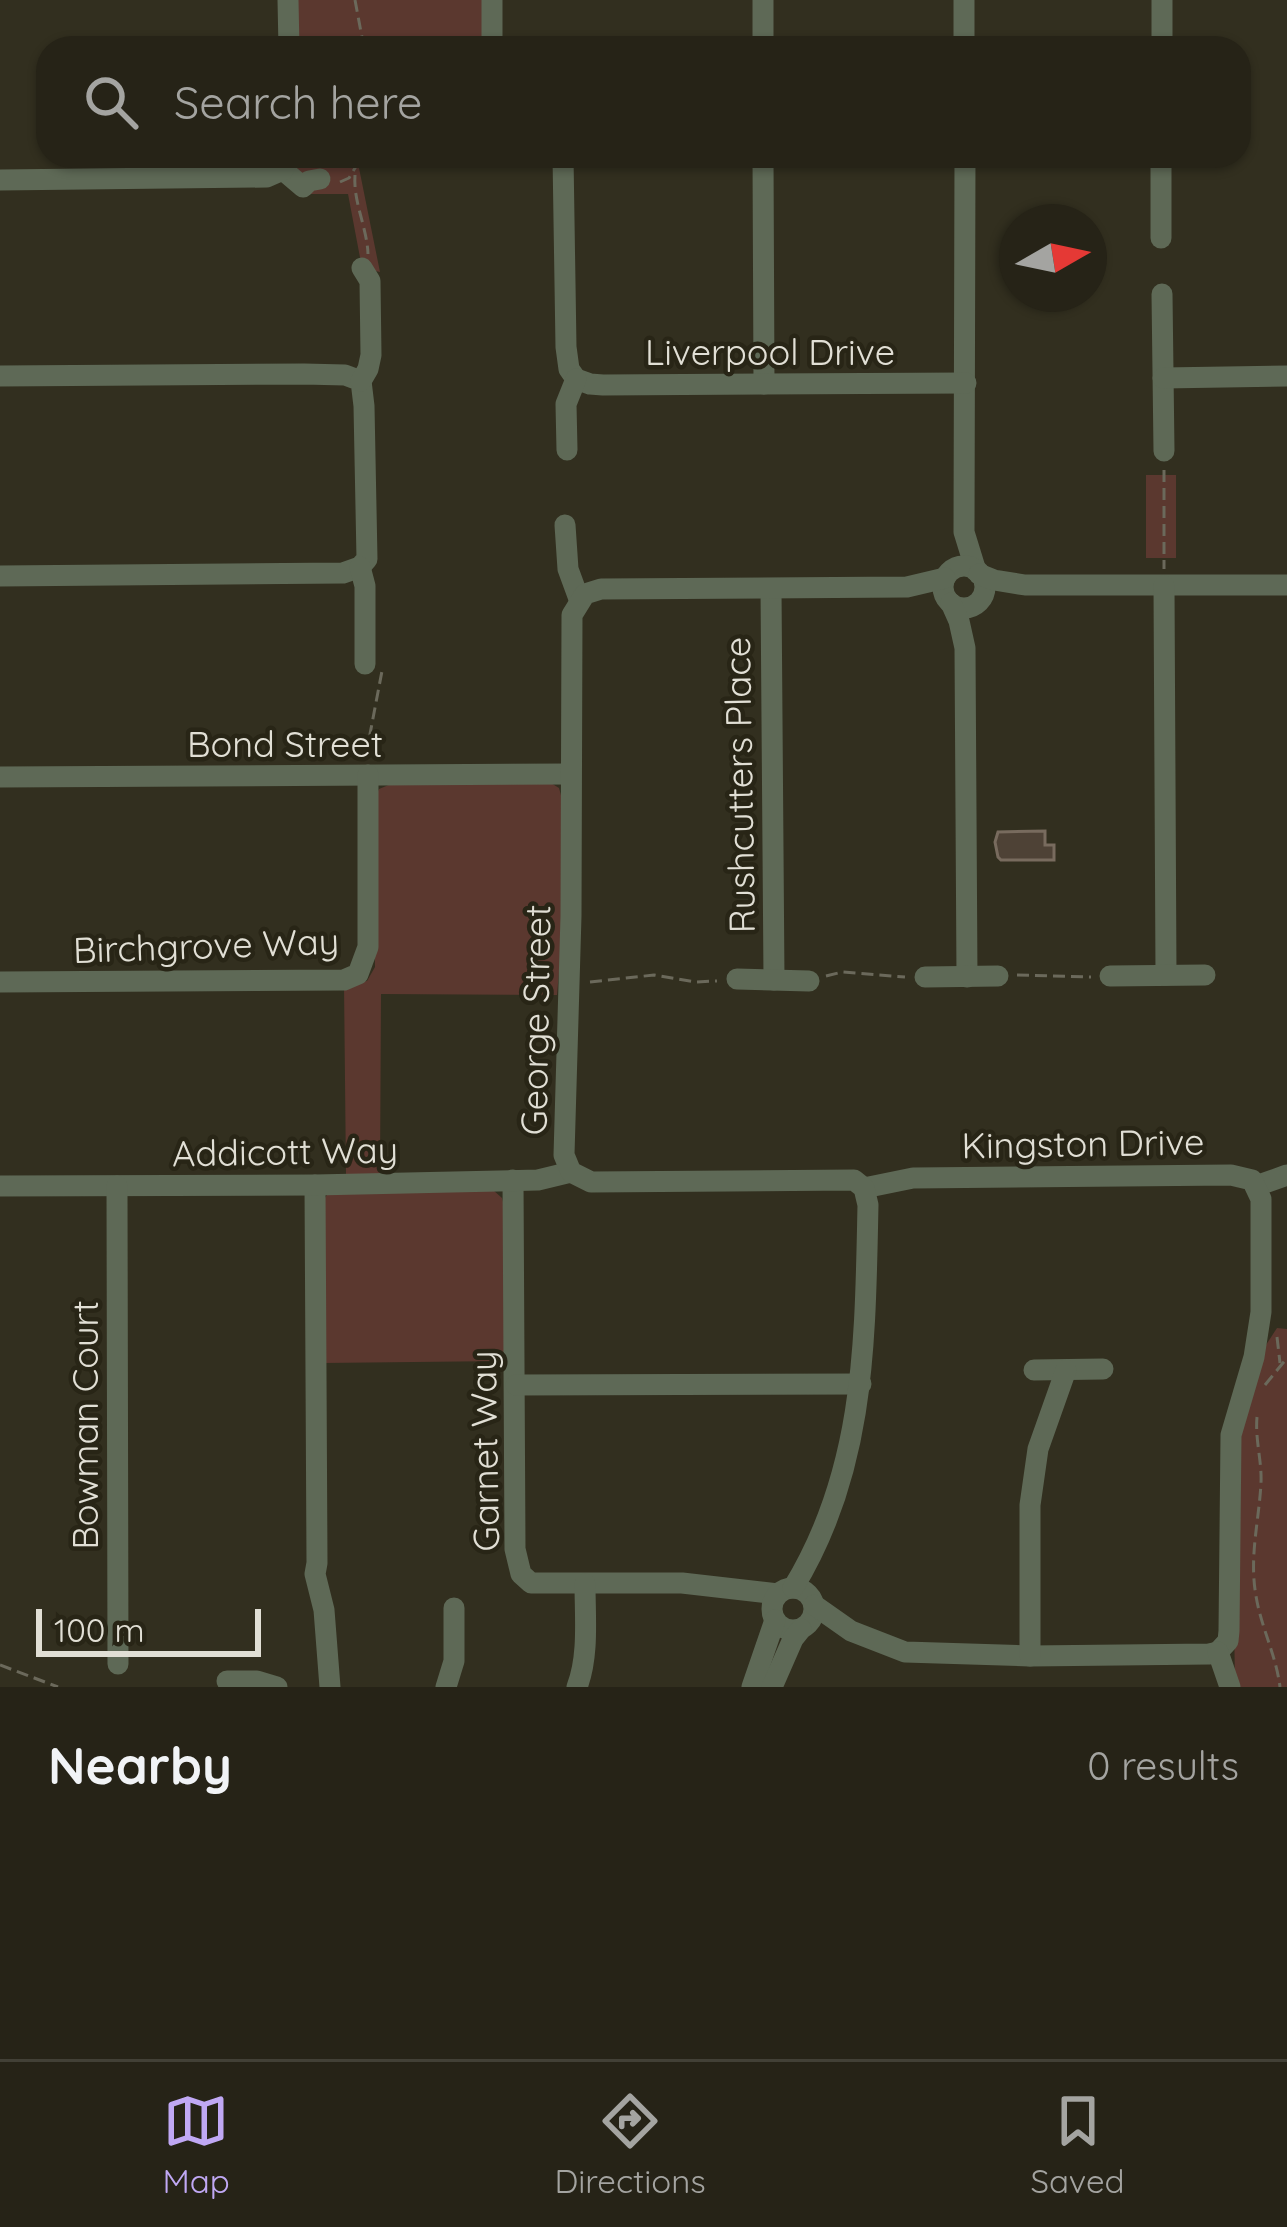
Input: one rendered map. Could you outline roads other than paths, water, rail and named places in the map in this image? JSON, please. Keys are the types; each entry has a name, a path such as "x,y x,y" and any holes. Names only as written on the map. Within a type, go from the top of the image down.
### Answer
{"street":[{"path":"288,0 289,36"},
{"path":"492,0 492,36"},
{"path":"763,0 763,36"},
{"path":"964,0 964,36"},
{"path":"1162,0 1162,36"},
{"path":"0,180 255,178 267,177 279,168"},
{"path":"289,168 303,188 320,179"},
{"path":"563,168 566,347 569,369 576,379 566,404 567,450"},
{"path":"764,168 764,384"},
{"path":"965,168 964,532 957,594 965,648 967,976"},
{"path":"1161,238 1162,168"},
{"path":"0,576 343,573 360,567 367,559 361,381 371,355 370,281 364,270"},
{"path":"1162,294 1164,451"},
{"path":"2,375 304,374 344,375 361,381"},
{"path":"1163,378 1287,376"},
{"name":"Liverpool Drive","path":"576,379 603,385 966,383"},
{"path":"566,525 568,568 579,599 601,589 907,587 957,594 1025,585 1287,585"},
{"path":"957,594 985,586 964,532"},
{"path":"360,567 374,662"},
{"path":"957,594 963,567 994,580 1025,585"},
{"path":"1164,586 1166,975"},
{"name":"Rushcutters Place","path":"771,589 773,980"},
{"name":"George Street","path":"579,599 570,630 571,916 564,1155 571,1172 591,1181 854,1180 864,1187"},
{"name":"Bond Street","path":"0,777 369,765 570,774"},
{"name":"Birchgrove Way","path":"0,982 344,980 358,974 368,946 369,765"},
{"path":"1110,976 1205,975"},
{"path":"925,977 998,976"},
{"name":"Rushcutters Place","path":"736,979 809,981"},
{"name":"Addicott Way","path":"0,1186 538,1180 571,1172"},
{"name":"Kingston Drive","path":"864,1187 913,1178 1209,1175 1242,1175 1256,1186"},
{"path":"794,1608 905,1652 1030,1656 1218,1652 1228,1641 1229,1630 1231,1435 1262,1312 1261,1199 1256,1186 1287,1175"},
{"name":"Garnet Way","path":"513,1180 515,1549 521,1574 531,1583 682,1583 735,1589 794,1608"},
{"path":"315,1185 315,1574 324,1610 330,1687"},
{"name":"Bowman Court","path":"117,1186 118,1664"},
{"path":"752,1687 794,1608 847,1457 861,1384 868,1205 864,1187"},
{"path":"1034,1370 1103,1369"},
{"path":"1030,1656 1033,1486 1038,1449 1066,1370"},
{"path":"516,1385 861,1384"},
{"path":"577,1687 585,1584"},
{"path":"446,1687 454,1661 454,1608"},
{"path":"772,1687 793,1640 794,1608"},
{"path":"1218,1652 1230,1687"},
{"path":"227,1681 277,1687"}]}
